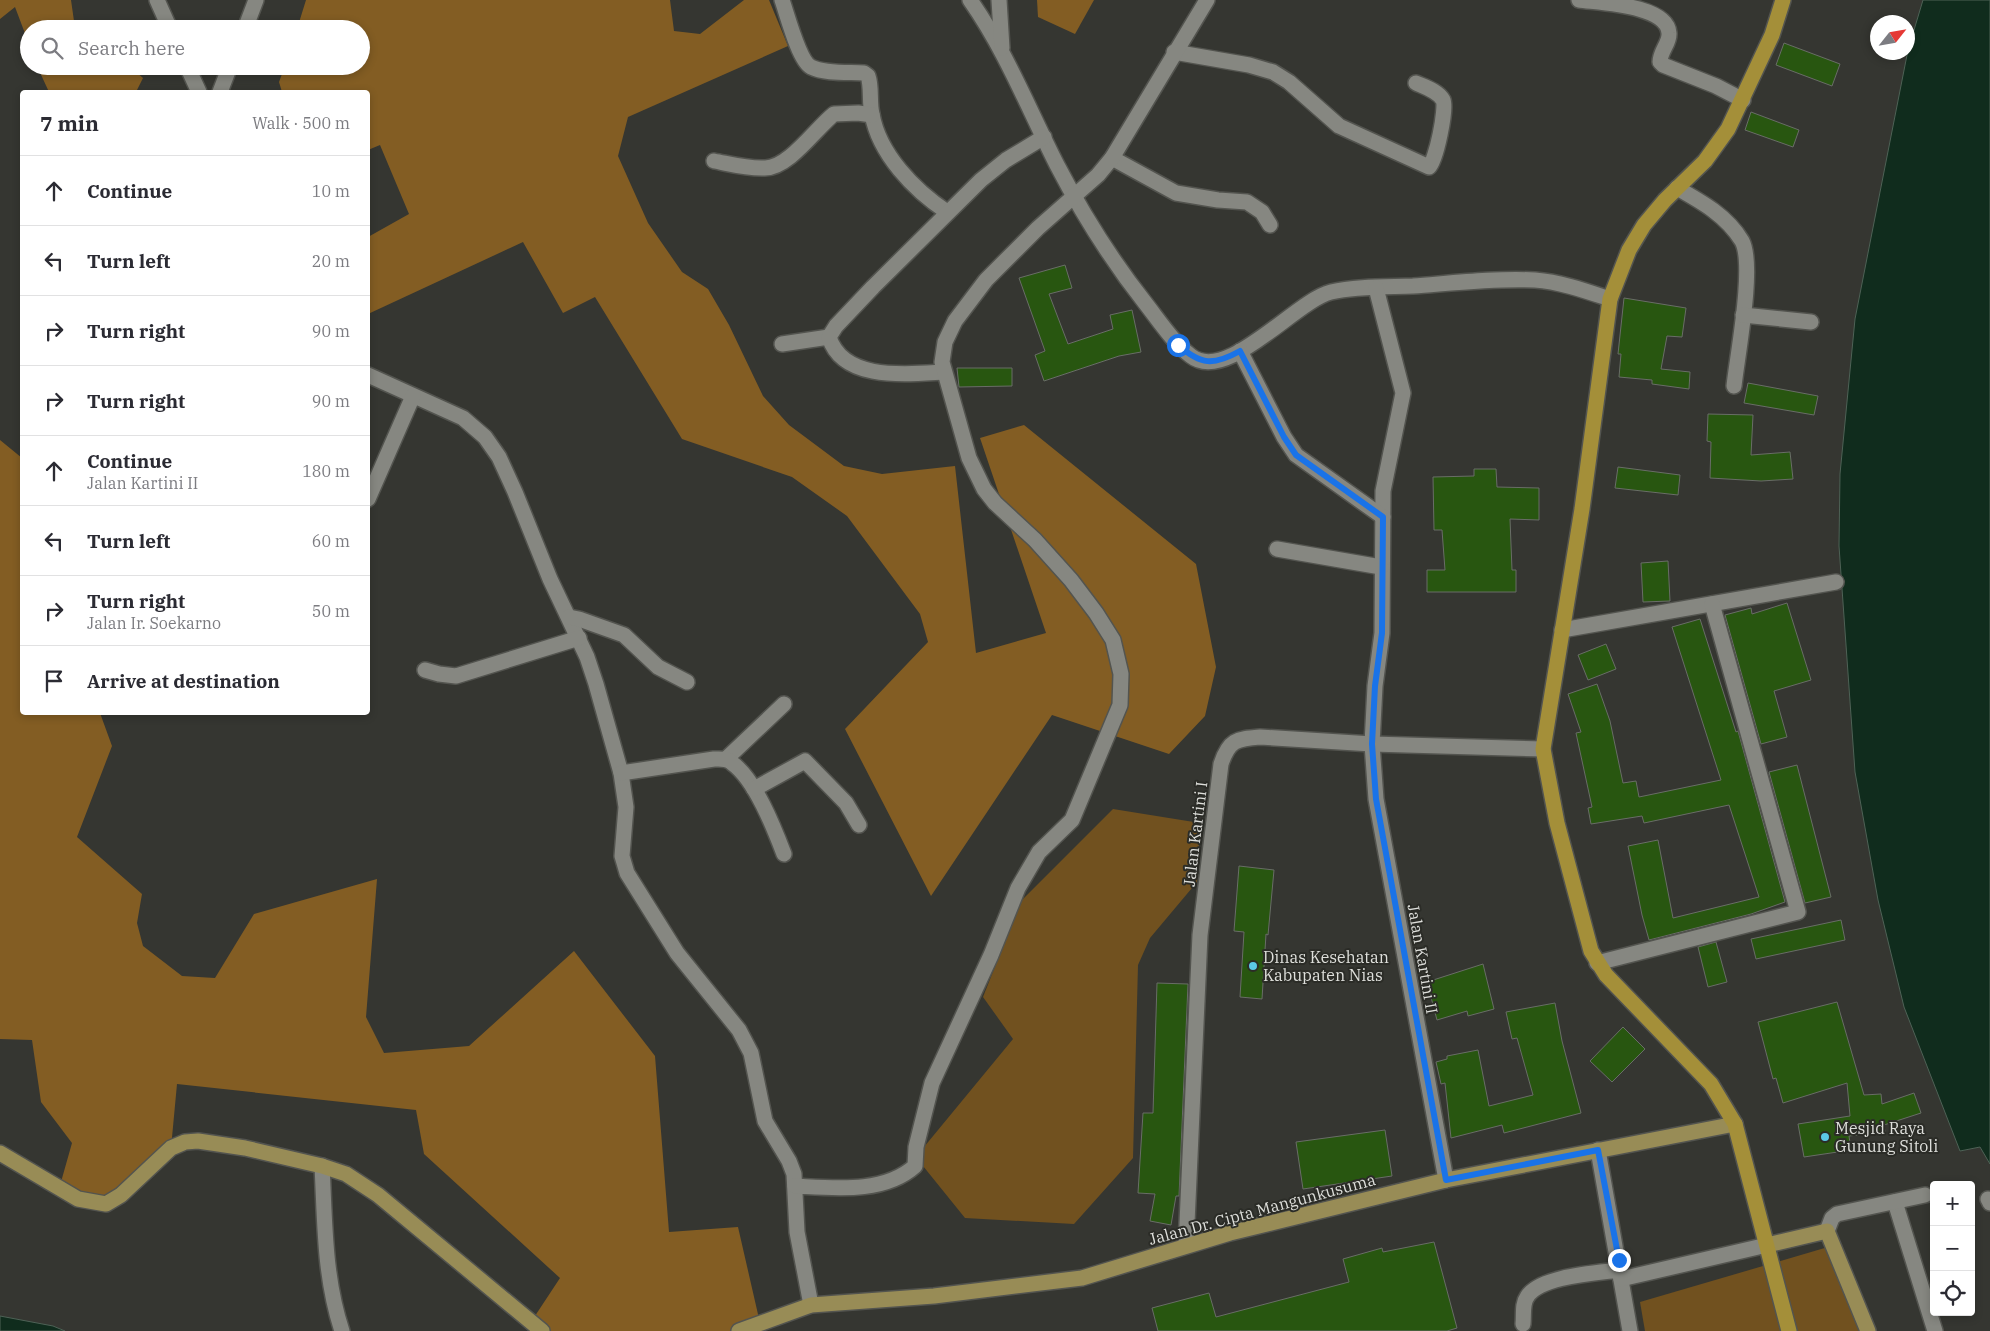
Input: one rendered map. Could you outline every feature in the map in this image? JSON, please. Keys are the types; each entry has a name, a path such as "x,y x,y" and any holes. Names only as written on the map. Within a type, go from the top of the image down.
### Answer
{"highway":[{"path":"1783,0 1772,34 1743,100 1716,146 1644,225 1629,250 1610,299 1543,749 1557,823 1591,951 1597,963 1711,1084 1735,1124 1789,1331"}],"main road":[{"name":"Jalan Dr. Cipta Mangunkusuma","path":"739,1331 812,1305 934,1296 1082,1278 1186,1245 1446,1180 1735,1124"},
{"path":"0,1153 78,1199 106,1204 121,1195 171,1148 185,1142 198,1141 246,1148 322,1166 346,1174 378,1195 542,1331"},
{"path":"1767,1245 1827,1231 1868,1331"}],"street":[{"path":"156,0 166,20"},
{"path":"248,20 256,0"},
{"path":"782,0 802,54 810,66 818,70 867,74 870,79 872,115 880,140 893,160 922,193 948,212"},
{"path":"970,0 1003,55 1075,197 1134,289 1178,345 1194,358 1204,362 1227,358 1240,351 1314,299 1331,292 1535,280 1572,287 1610,299"},
{"path":"999,0 1003,55"},
{"path":"795,1186 848,1189 874,1185 906,1174 915,1166 916,1147 932,1083 967,1010 1018,888 1039,852 1072,820 1120,705 1121,674 1113,640 1071,580 984,489 969,458 942,362 945,342 955,321 986,280 1038,228 1098,175 1112,158 1207,0"},
{"path":"1579,0 1646,10 1658,16 1666,23 1670,31 1669,39 1660,53 1660,62 1663,66 1716,86 1743,100"},
{"path":"1174,52 1249,65 1273,72 1289,82 1339,126 1429,167 1434,159 1444,106 1439,95 1416,84"},
{"path":"191,75 198,90"},
{"path":"221,90 227,75"},
{"path":"714,161 757,168 775,166 796,150 834,114 858,112 872,115"},
{"path":"782,344 829,337 842,320 948,212 1006,160 1044,137"},
{"path":"1112,158 1176,193 1247,202 1262,212 1270,225"},
{"path":"1677,188 1714,210 1726,220 1742,242 1747,255 1743,315 1734,386"},
{"name":"Jalan Kartini II","path":"1376,288 1403,393 1383,491 1382,633 1375,686 1372,744 1376,799 1446,1180"},
{"path":"1743,315 1811,322"},
{"path":"829,337 840,354 850,363 869,370 908,374 944,372"},
{"path":"1240,351 1284,437 1296,455 1383,517"},
{"path":"370,376 462,418 484,437 499,457 550,580 579,638 596,684 621,773 626,808 622,856 627,873 677,953 740,1030 751,1053 766,1121 789,1161 795,1186 797,1232 812,1305"},
{"path":"370,494 413,396"},
{"path":"1277,549 1381,567"},
{"path":"1562,630 1836,582"},
{"path":"1597,963 1798,912 1712,604"},
{"path":"569,618 579,619 624,635 658,667 687,682"},
{"path":"424,670 456,676 579,638"},
{"path":"726,759 784,704"},
{"name":"Jalan Kartini I","path":"1186,1245 1200,935 1221,764 1226,750 1233,742 1260,737 1372,744 1543,749"},
{"path":"621,773 714,759 726,759 734,763 754,789 769,815 784,854"},
{"path":"754,789 805,762 846,803 859,825"},
{"path":"1598,1150 1630,1331"},
{"path":"322,1166 325,1247 329,1282 342,1331"},
{"path":"1827,1231 1832,1218 1837,1214 1925,1195"},
{"path":"1895,1202 1935,1331"},
{"path":"1523,1324 1524,1304 1527,1296 1537,1286 1551,1281 1620,1274 1767,1245"}],"shaded area":[{"path":"0,0 71,0 74,20 20,20 15,7 0,19"},
{"path":"306,0 670,0 674,31 700,34 744,0 769,0 788,46 628,117 618,156 648,223 682,272 708,289 729,325 763,396 789,425 844,466 882,474 955,466 976,653 1046,633 980,438 1024,425 1196,564 1216,667 1205,716 1169,754 1052,715 931,896 845,729 928,642 920,614 847,516 792,477 682,439 595,297 563,313 523,242 370,313 370,236 409,214 380,145 370,149 370,90 281,90 279,82 282,75 370,75 370,20 300,20"},
{"path":"1037,0 1094,0 1075,34 1038,17"},
{"path":"1923,0 1990,0 1990,1164 1980,1147 1960,1151 1904,1007 1878,900 1855,772 1839,546 1840,474 1855,319 1906,60 1915,60 1915,27"},
{"path":"41,75 140,75 143,78 137,90 48,90"},
{"path":"0,440 20,456 20,715 101,715 112,746 77,837 142,894 137,923 143,946 182,976 215,978 254,914 377,879 366,1017 384,1053 469,1046 574,951 655,1056 669,1232 738,1227 760,1323 739,1331 542,1331 531,1322 560,1278 424,1154 416,1110 177,1084 171,1148 106,1204 59,1189 72,1143 41,1102 32,1040 0,1039"},
{"path":"1113,809 1200,823 1197,882 1150,938 1138,965 1133,1158 1074,1224 965,1218 923,1166 924,1147 1013,1039 983,997 1021,901"},
{"path":"1828,1247 1861,1331 1645,1331 1640,1302"},
{"path":"0,1316 53,1326 65,1331 0,1331"}],"building":[{"path":"1784,43 1840,64 1832,86 1776,65"},
{"path":"1751,112 1799,130 1793,147 1745,130"},
{"path":"1065,265 1072,288 1049,294 1068,344 1113,329 1110,315 1132,310 1141,352 1119,356 1044,381 1035,355 1045,351 1019,278"},
{"path":"1624,298 1686,308 1682,337 1667,336 1661,369 1690,372 1689,389 1652,384 1652,380 1619,377 1621,354 1618,354"},
{"path":"957,368 1012,368 1012,386 959,387"},
{"path":"1748,383 1818,396 1814,415 1744,403"},
{"path":"1708,414 1753,415 1751,455 1790,452 1793,479 1761,481 1710,478 1711,442 1707,441"},
{"path":"1618,467 1680,475 1678,495 1615,488"},
{"path":"1474,469 1496,469 1497,487 1539,488 1539,520 1510,519 1512,570 1516,570 1516,592 1427,592 1427,570 1445,570 1442,530 1434,530 1433,477 1474,476"},
{"path":"1668,561 1670,601 1643,602 1641,563"},
{"path":"1787,603 1811,680 1774,691 1787,737 1761,744 1725,615 1751,608 1752,614"},
{"path":"1700,619 1736,732 1738,731 1785,902 1751,914 1649,940 1628,846 1658,840 1673,918 1759,897 1729,805 1644,823 1642,816 1591,824 1588,808 1592,807 1576,733 1581,732 1568,694 1597,684 1610,721 1623,783 1636,781 1639,797 1721,780 1672,627"},
{"path":"1606,644 1616,669 1588,680 1578,655"},
{"path":"1797,765 1831,897 1805,903 1769,772"},
{"path":"1239,866 1274,870 1268,935 1266,934 1262,999 1240,997 1244,932 1234,931"},
{"path":"1841,920 1845,940 1756,959 1751,939"},
{"path":"1716,942 1727,982 1708,987 1698,947"},
{"path":"1483,964 1494,1009 1468,1016 1467,1011 1437,1020 1427,982"},
{"path":"1157,983 1188,984 1179,1196 1176,1196 1171,1225 1150,1221 1155,1194 1138,1193 1143,1113 1153,1113"},
{"path":"1837,1002 1864,1095 1881,1094 1882,1104 1914,1093 1921,1113 1884,1125 1885,1132 1849,1136 1851,1150 1804,1157 1798,1124 1850,1116 1847,1083 1783,1103 1776,1078 1773,1079 1758,1022"},
{"path":"1555,1003 1562,1041 1581,1113 1504,1133 1502,1125 1451,1138 1445,1083 1441,1084 1436,1062 1447,1059 1447,1056 1478,1050 1489,1106 1533,1095 1517,1038 1512,1039 1506,1012"},
{"path":"1623,1027 1645,1049 1612,1082 1590,1061"},
{"path":"1385,1130 1392,1176 1303,1189 1296,1142"},
{"path":"1434,1242 1457,1328 1447,1331 1158,1331 1152,1308 1209,1293 1216,1317 1349,1282 1343,1259 1382,1248 1383,1252"}],"place":[{"name":"Dinas Kesehatan Kabupaten Nias","path":"1253,966"},
{"name":"Mesjid Raya Gunung Sitoli","path":"1825,1137"}],"route":[{"path":"1178,345 1194,358 1204,362 1214,362 1240,351 1284,437 1296,455 1383,517 1381,567 1382,633 1375,686 1372,744 1376,799 1446,1180 1598,1150 1619,1260"}]}
